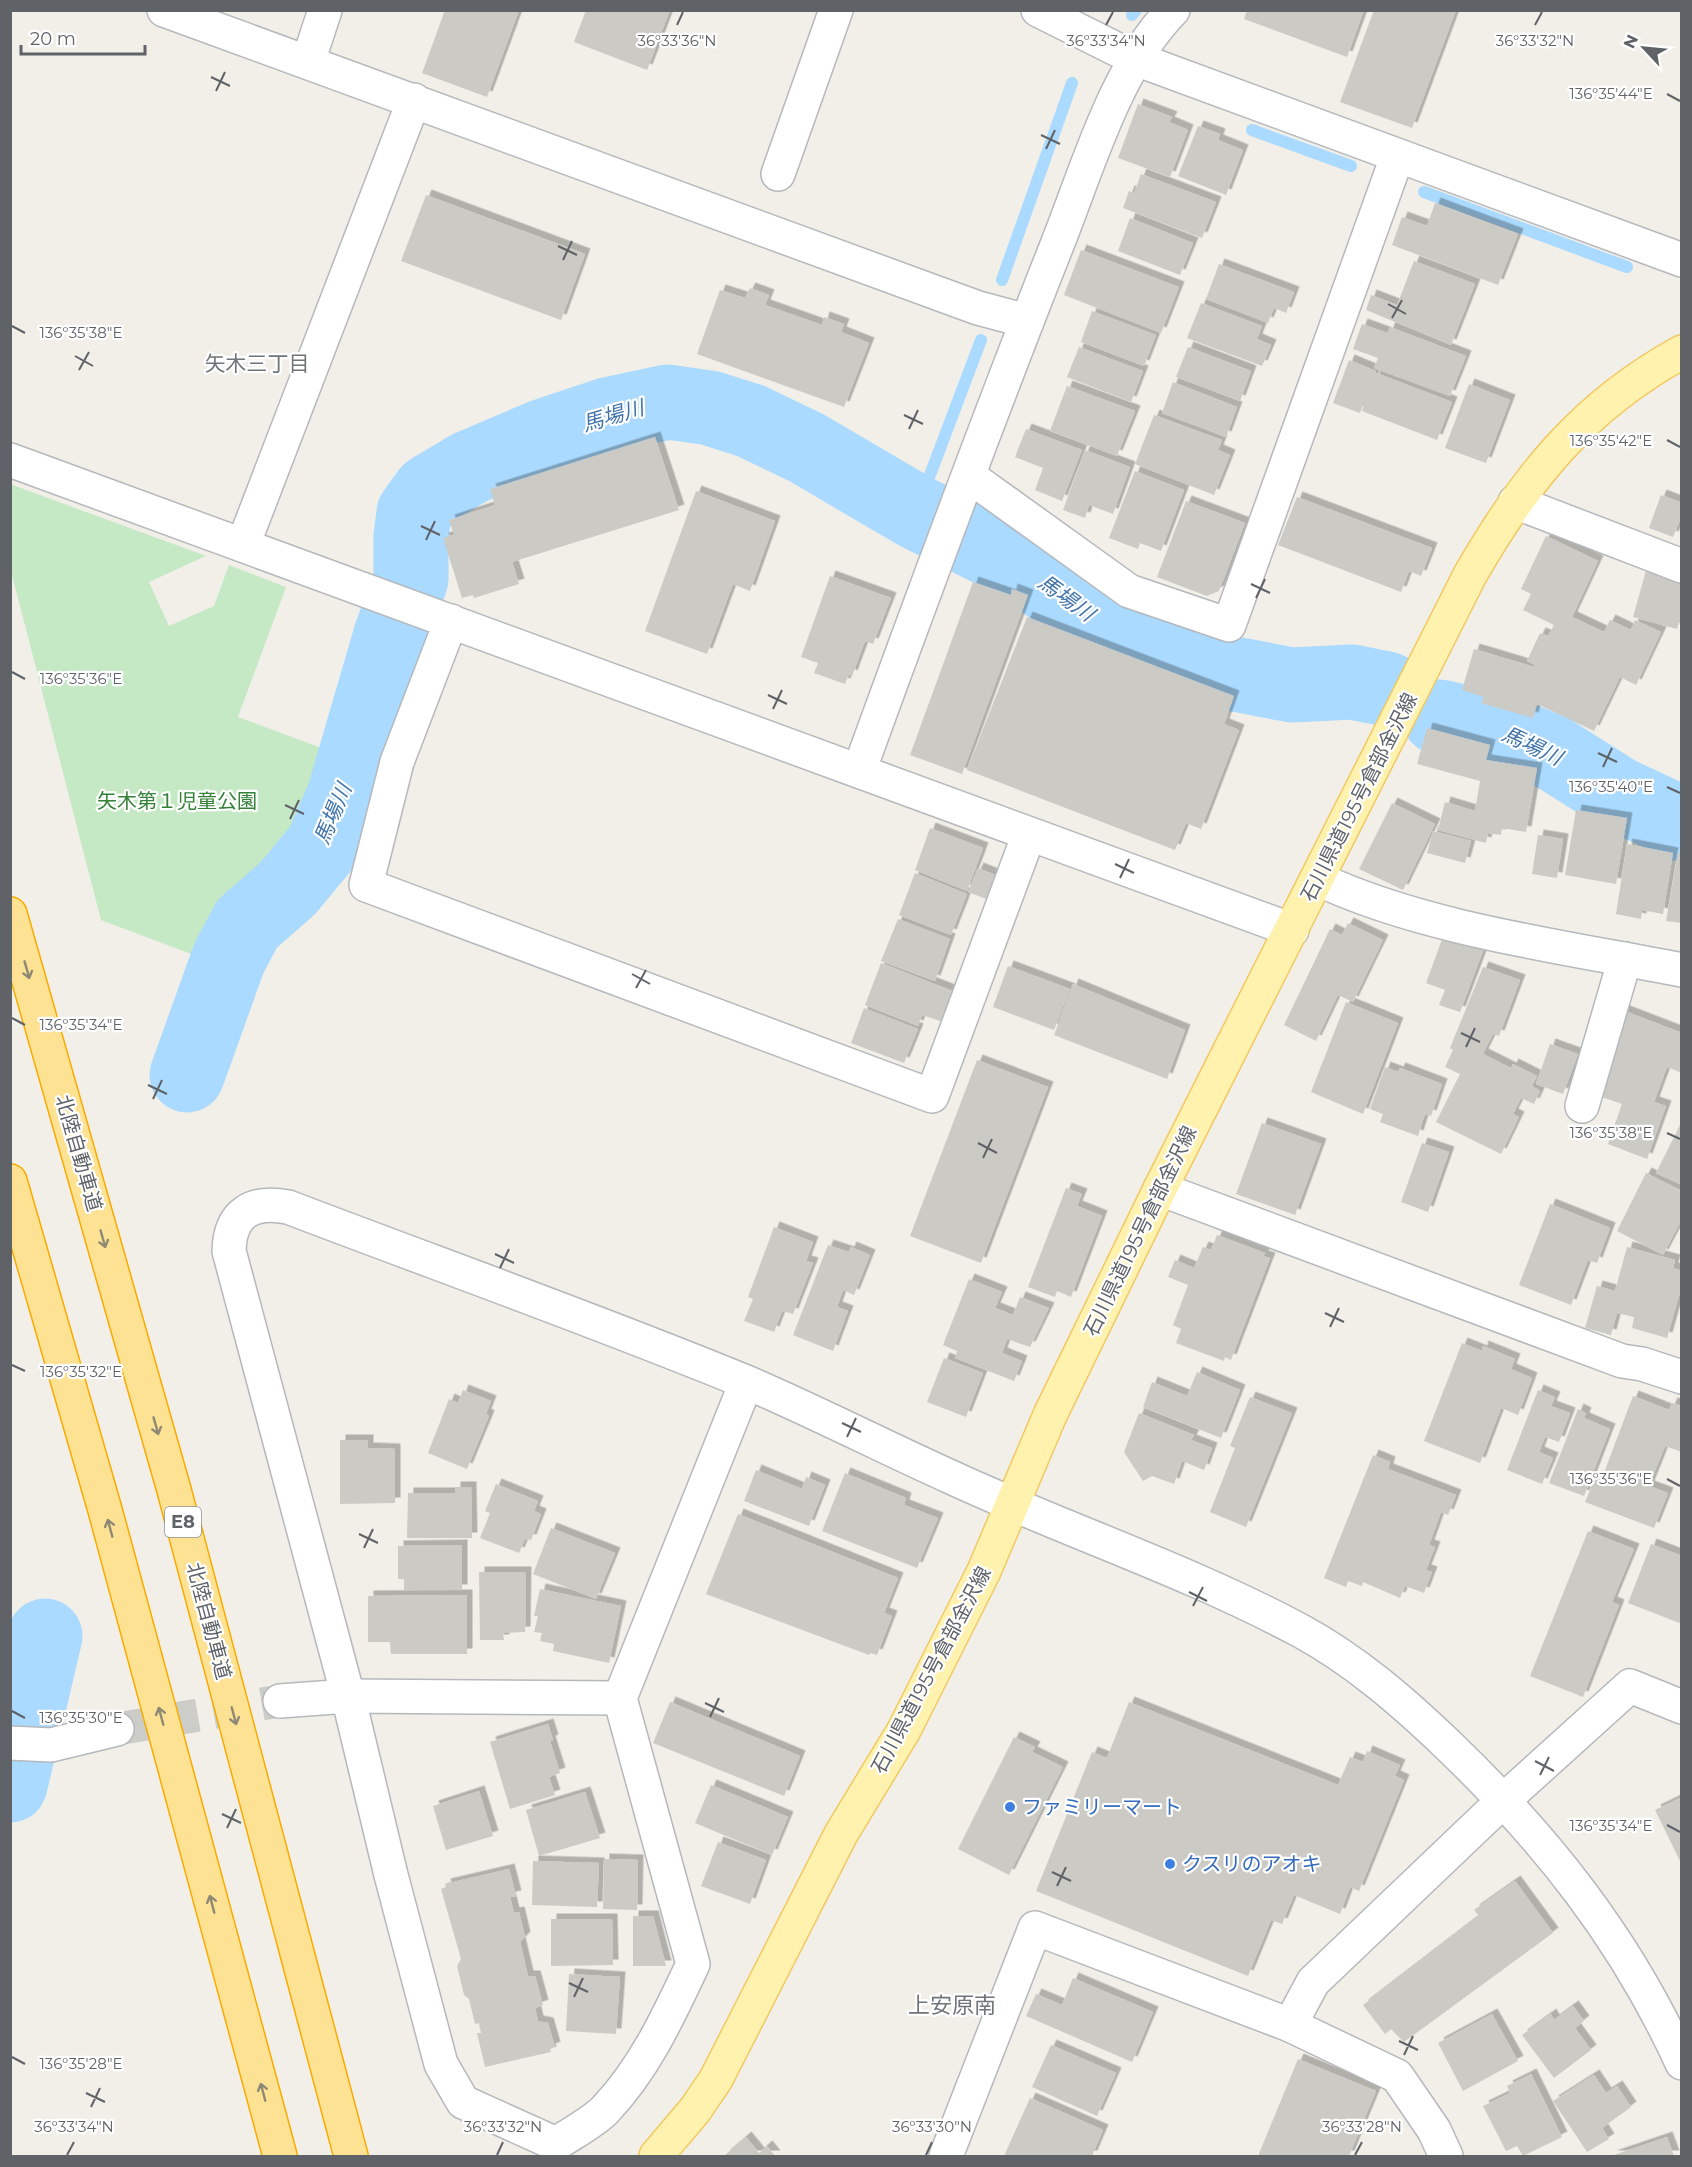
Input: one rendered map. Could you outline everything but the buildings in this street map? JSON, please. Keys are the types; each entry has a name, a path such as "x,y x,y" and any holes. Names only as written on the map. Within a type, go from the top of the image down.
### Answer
{"highway":[{"name":"北陸自動車道","path":"10,914 177,1502 351,2157"},
{"path":"10,1180 108,1521 280,2157"}],"main road":[{"name":"石川県道195号倉部金沢線","path":"656,2157 695,2110 734,2048 841,1834 904,1730 984,1571 1050,1415 1160,1189 1470,575 1515,502 1586,419 1614,394 1648,370 1682,352"}],"street":[{"path":"164,10 978,308 1027,321"},
{"path":"308,62 326,10"},
{"path":"778,174 836,10"},
{"path":"1038,10 1136,59 1682,260"},
{"path":"859,771 940,549 1111,110 1136,59 1173,10"},
{"path":"243,545 414,100"},
{"path":"964,489 1129,591 1229,625 1397,157"},
{"path":"10,460 1292,930"},
{"path":"1515,502 1682,566"},
{"path":"437,616 366,885 932,1096 1029,834"},
{"path":"1318,879 1361,899 1472,927 1682,970"},
{"path":"1582,1106 1623,976 1625,959"},
{"path":"1160,1189 1622,1361 1642,1364 1682,1377"},
{"path":"747,1383 620,1698 693,1964 665,2023 636,2071 604,2111 556,2144 463,2102 441,2064 391,1875 348,1696 229,1251 234,1224 241,1215 262,1205 288,1207 747,1383 1013,1504 1170,1568 1259,1610 1346,1658 1428,1726 1505,1800 1574,1882 1641,1982 1682,2063"},
{"path":"1290,2025 1313,1982 1505,1800 1630,1686 1682,1707"},
{"path":"280,1701 348,1696 620,1698"},
{"path":"22,1744 51,1745 117,1729"},
{"path":"946,2157 1035,1928 1290,2025 1397,2076 1434,2130 1446,2157"}],"green space":[{"name":"矢木第１児童公園","path":"10,484 206,556 149,582 169,626 214,606 229,565 286,587 238,717 327,750 315,794 304,819 279,850 241,886 227,903 214,926 202,958 101,920 11,571"}],"waterway":[{"path":"1132,15 1136,10"},
{"path":"1002,280 1072,83"},
{"path":"1252,130 1351,166"},
{"path":"1424,192 1627,267"},
{"path":"916,512 981,340"},
{"name":"馬場川","path":"187,1075 229,958 247,924 288,888 322,847 344,796 391,635 411,579 411,536 414,513 429,492 469,468 544,436 607,415 668,402 710,408 751,421 807,448 916,512 1022,565 1092,618 1157,648 1229,673 1292,685 1352,682 1387,689"},
{"name":"馬場川","path":"1439,717 1496,729 1550,751 1618,794 1682,824"},
{"name":"馬場川","path":"10,1785 45,1636"}],"tunnel":[{"path":"117,1729 280,1701"}],"place":[{"name":"ファミリーマート","path":"1010,1807"},
{"name":"クスリのアオキ","path":"1170,1864"}],"district":[{"name":"矢木三丁目","path":"257,364"},
{"name":"上安原南","path":"952,2005"}]}
